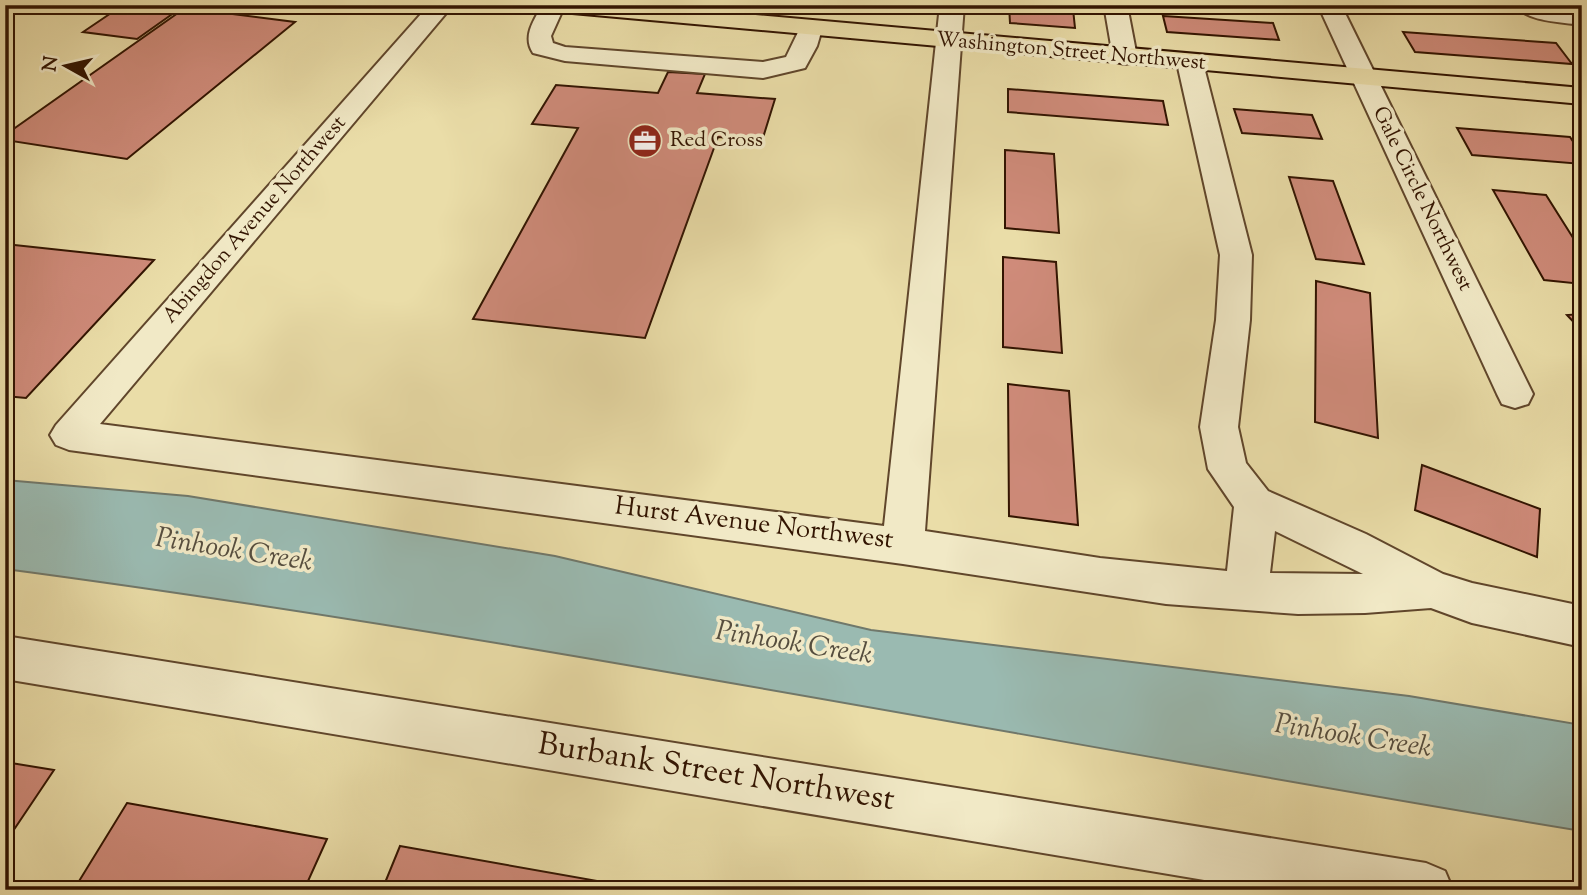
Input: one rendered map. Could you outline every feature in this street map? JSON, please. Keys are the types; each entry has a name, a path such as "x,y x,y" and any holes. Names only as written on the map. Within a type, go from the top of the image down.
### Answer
{"main road":[{"name":"Washington Street Northwest","path":"565,6 701,12 810,29 1582,96"}],"street":[{"name":"Abingdon Avenue Northwest","path":"69,435 442,5"},
{"name":"Hurst Avenue Northwest","path":"69,435 903,546 951,5"},
{"path":"1115,5 1125,57"},
{"name":"Gale Circle Northwest","path":"1329,5 1516,394"},
{"path":"1526,5 1540,11 1582,18"},
{"path":"565,6 539,36 542,48 565,54 763,70 796,63 810,29"},
{"path":"1190,63 1236,255 1233,320 1219,427 1228,469 1254,503 1351,547 1431,589 1472,603 1582,627"},
{"path":"1246,592 1254,532 1254,503"},
{"path":"903,546 1138,583 1246,592 1369,596 1431,589"},
{"name":"Burbank Street Northwest","path":"5,657 1426,890"}],"water":[{"name":"Pinhook Creek","path":"5,480 188,496 555,556 871,630 1409,696 1582,725 1582,831 400,627 5,569"}],"building":[{"path":"123,5 185,5 137,39 83,32"},
{"path":"1009,5 1073,9 1075,28 1010,23"},
{"path":"1385,5 1421,5 1426,13 1388,10"},
{"path":"185,8 295,22 127,159 5,140 5,135"},
{"path":"1163,16 1273,23 1279,40 1167,32"},
{"path":"1403,32 1556,43 1572,64 1415,52"},
{"path":"668,72 705,74 697,93 775,99 762,141 718,137 645,338 473,319 578,128 532,124 556,85 658,93"},
{"path":"1008,89 1163,101 1168,125 1008,112"},
{"path":"1234,109 1312,115 1322,139 1242,133"},
{"path":"1457,128 1570,137 1582,155 1582,164 1472,155"},
{"path":"1005,150 1054,154 1059,233 1005,228"},
{"path":"1289,177 1333,181 1364,264 1316,259"},
{"path":"1493,190 1546,195 1582,252 1582,284 1544,280"},
{"path":"5,244 154,260 26,398 5,396"},
{"path":"1003,257 1056,262 1062,353 1003,347"},
{"path":"1316,281 1370,293 1378,438 1315,422"},
{"path":"1582,314 1582,331 1567,315"},
{"path":"1008,384 1069,391 1078,525 1009,516"},
{"path":"1422,465 1540,509 1537,557 1415,510"},
{"path":"5,762 54,770 5,843"},
{"path":"127,803 327,839 304,890 94,890 76,886"},
{"path":"400,846 620,885 619,890 382,890"}],"place":[{"name":"Red Cross","path":"645,141"}]}
